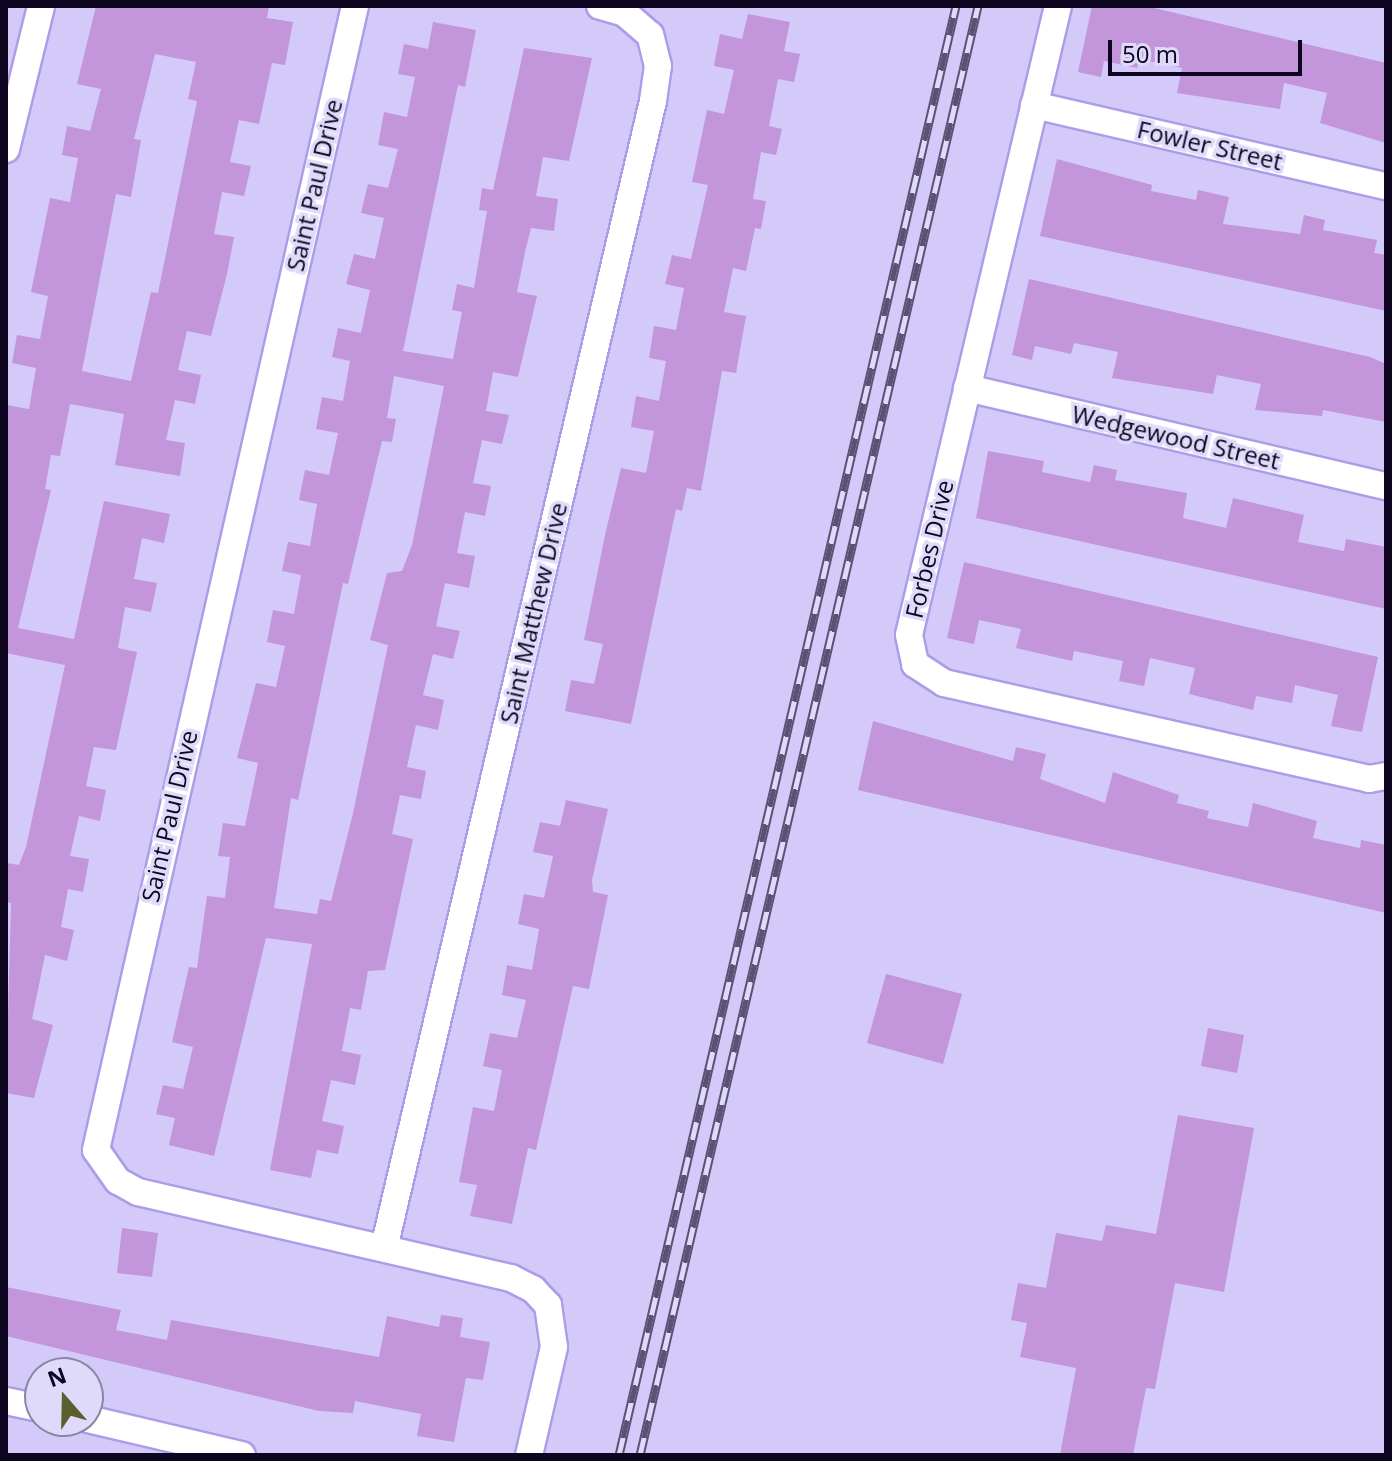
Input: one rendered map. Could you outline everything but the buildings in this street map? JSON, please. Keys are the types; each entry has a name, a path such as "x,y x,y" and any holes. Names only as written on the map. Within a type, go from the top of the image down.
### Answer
{"street":[{"path":"6,149 41,6"},
{"name":"Saint Paul Drive","path":"355,6 96,1150 113,1175 138,1192 511,1278 548,1305 554,1347 529,1455"},
{"name":"Saint Matthew Drive","path":"384,1248 653,101 658,66 650,35 625,13 600,6"},
{"name":"Forbes Drive","path":"1058,6 909,635 915,664 944,683 1369,779 1386,776"},
{"name":"Fowler Street","path":"1034,105 1386,186"},
{"name":"Wedgewood Street","path":"967,388 1386,486"},
{"path":"104,1423 242,1455"}],"railway":[{"path":"619,1455 956,6"},
{"path":"640,1455 978,6"}]}
